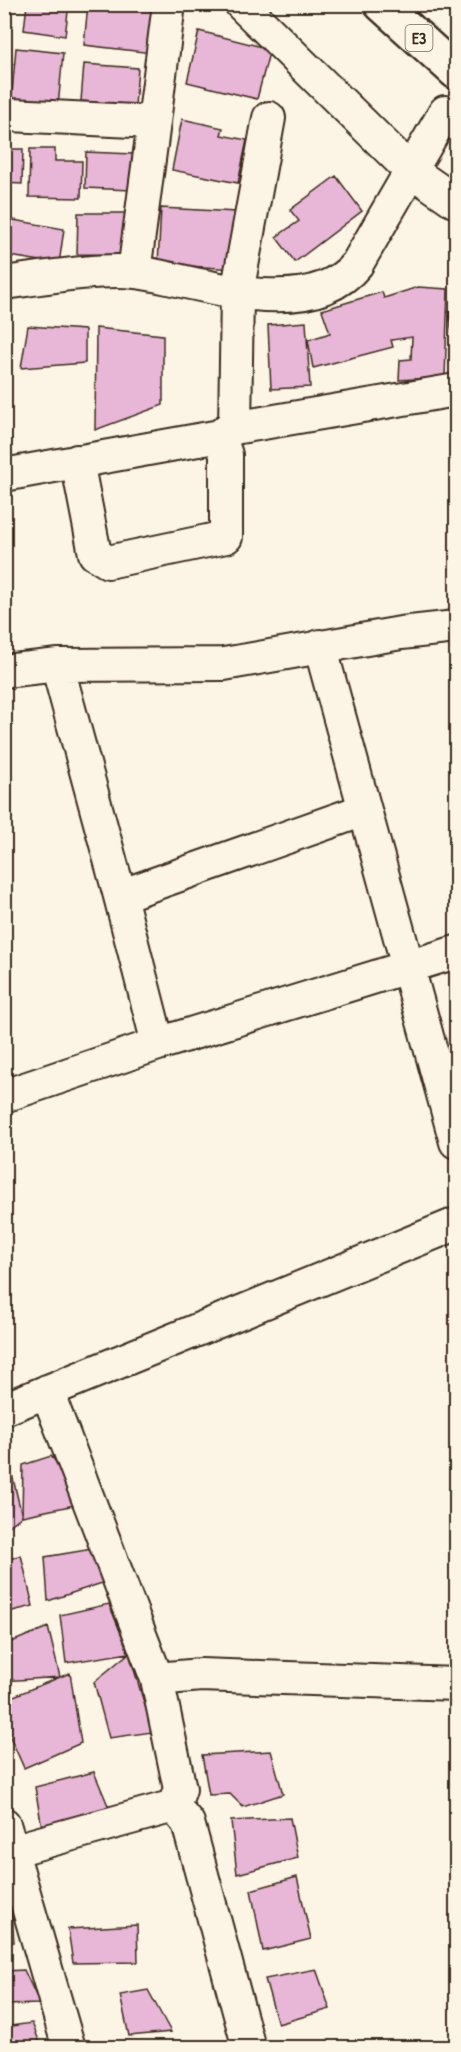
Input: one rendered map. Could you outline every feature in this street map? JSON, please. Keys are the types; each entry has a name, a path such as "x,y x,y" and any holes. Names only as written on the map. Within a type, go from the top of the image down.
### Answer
{"highway":[{"name":"E3","path":"381,4 456,72"}],"street":[{"path":"134,272 169,4"},
{"path":"242,4 410,170 456,202"},
{"path":"4,283 63,275 134,272 237,293 308,294 341,280 357,264 445,112"},
{"path":"10,115 154,122"},
{"path":"77,461 95,554 108,562 226,537 226,455 237,293 269,118"},
{"path":"4,475 456,390"},
{"path":"4,671 59,665 224,664 320,646 456,627"},
{"path":"320,646 456,1142"},
{"path":"59,665 158,1044"},
{"path":"120,896 364,810"},
{"path":"4,1096 158,1044 456,952"},
{"path":"4,1409 456,1224"},
{"path":"48,1391 157,1679 180,1789 174,1806"},
{"path":"157,1679 201,1675 456,1684"},
{"path":"69,2048 7,1842 174,1806"},
{"path":"174,1806 188,1823 249,2048"}],"building":[{"path":"27,4 69,4 65,36 24,30"},
{"path":"88,4 157,11 152,53 84,45"},
{"path":"199,31 270,49 257,99 187,82"},
{"path":"16,48 63,53 58,107 11,103"},
{"path":"84,64 138,68 135,106 81,101"},
{"path":"182,119 223,128 221,135 247,140 238,183 172,170"},
{"path":"4,149 23,149 22,184 4,183"},
{"path":"30,149 55,149 55,161 82,161 81,198 29,197"},
{"path":"86,152 133,154 131,190 85,188"},
{"path":"336,176 362,211 295,262 276,237 299,221 290,210"},
{"path":"161,208 237,212 234,269 158,264"},
{"path":"78,213 129,213 128,255 77,254"},
{"path":"8,219 64,229 59,264 4,255"},
{"path":"418,287 448,289 445,377 399,380 400,360 411,359 412,337 391,340 393,347 313,368 308,340 330,333 322,310 382,292 384,298"},
{"path":"456,311 456,360 449,312"},
{"path":"306,322 310,387 271,389 268,325"},
{"path":"28,326 85,330 85,363 21,368"},
{"path":"96,328 163,335 163,405 95,430"},
{"path":"51,1456 89,1502 22,1516 23,1465"},
{"path":"10,1466 22,1516 4,1530 4,1468"},
{"path":"92,1549 105,1582 48,1601 45,1557"},
{"path":"21,1555 33,1606 4,1613 4,1561"},
{"path":"109,1604 129,1653 66,1663 60,1615"},
{"path":"48,1627 60,1677 4,1681 4,1645"},
{"path":"129,1653 153,1732 109,1738 94,1682"},
{"path":"70,1673 81,1743 24,1768 4,1723 4,1700"},
{"path":"271,1751 283,1794 243,1807 230,1794 209,1795 202,1755"},
{"path":"94,1772 115,1822 42,1828 35,1787"},
{"path":"290,1818 298,1858 237,1874 231,1821"},
{"path":"297,1877 311,1939 263,1951 251,1890"},
{"path":"4,1899 11,1899 14,1942 4,1943"},
{"path":"137,1925 138,1962 73,1963 68,1929"},
{"path":"316,1969 330,2009 278,2024 265,1979"},
{"path":"24,1970 40,2004 4,2005 4,1971"},
{"path":"148,1990 171,2032 129,2036 120,1995"},
{"path":"32,2023 42,2048 4,2048 4,2027"}]}
